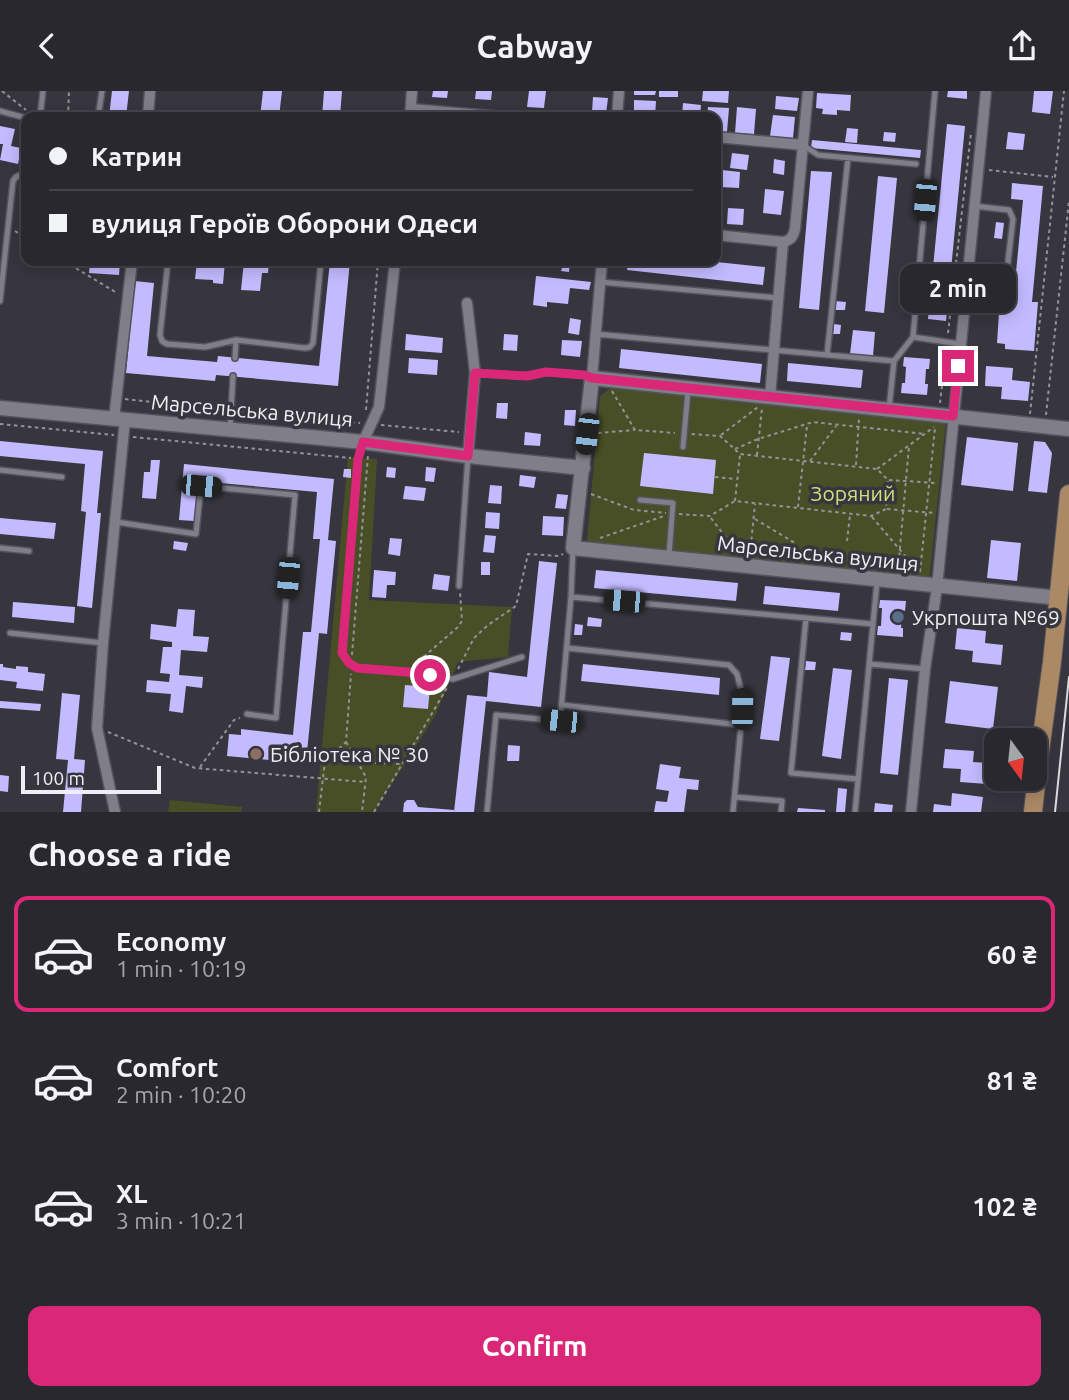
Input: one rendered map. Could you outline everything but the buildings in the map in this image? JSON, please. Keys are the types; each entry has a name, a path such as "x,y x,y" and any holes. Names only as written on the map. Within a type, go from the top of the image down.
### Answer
{"main road":[{"path":"1033,812 1068,524 1069,494"}],"street":[{"path":"148,112 150,91"},
{"path":"410,112 412,91"},
{"path":"617,112 619,91"},
{"path":"721,236 783,242 793,236 808,91"},
{"path":"911,812 947,484 946,415 960,344 986,91"},
{"path":"721,137 803,145"},
{"path":"770,397 783,242"},
{"path":"115,812 97,728 123,436 116,398 131,266"},
{"path":"363,442 379,407 394,266"},
{"path":"573,548 587,434 602,266"},
{"path":"467,303 475,373 468,456"},
{"path":"592,378 1069,429"},
{"name":"Марсельська вулиця","path":"0,408 363,442 583,468"},
{"name":"Марсельська вулиця","path":"573,548 1059,598"}],"lane":[{"path":"41,112 43,91"},
{"path":"100,111 102,91"},
{"path":"889,409 894,361 913,337 935,91"},
{"path":"0,111 21,113"},
{"path":"803,145 818,155 916,164"},
{"path":"827,355 848,158"},
{"path":"0,301 13,181 21,174"},
{"path":"964,299 995,302 1004,296 1013,219 1009,210 974,206"},
{"path":"167,266 160,335 162,341 167,344 205,347 236,341 305,348 313,344 321,266"},
{"path":"600,282 778,298"},
{"path":"595,334 894,361"},
{"path":"913,337 960,344"},
{"path":"235,358 236,341"},
{"path":"475,373 527,376 546,372 592,378"},
{"path":"230,429 233,376"},
{"path":"683,447 688,388"},
{"path":"363,442 358,459 342,653 349,663 357,668 453,679 522,657"},
{"path":"459,586 468,456"},
{"path":"0,470 62,477"},
{"path":"116,522 197,534 201,486 295,495 276,718 247,714"},
{"path":"640,500 673,503 669,558"},
{"path":"0,548 29,551"},
{"path":"487,812 496,715 561,721 573,548"},
{"path":"855,812 877,580"},
{"path":"571,597 873,624"},
{"path":"806,618 791,773 858,779"},
{"path":"10,633 103,643"},
{"path":"567,648 729,665 741,683 741,725 733,812"},
{"path":"870,664 925,669"},
{"path":"562,705 741,725"},
{"path":"735,797 782,801 781,812"}],"path":[{"path":"2,91 24,112"},
{"path":"68,112 69,91"},
{"path":"1028,425 1064,91"},
{"path":"946,415 947,342 971,131"},
{"path":"978,169 1056,177"},
{"path":"1045,427 1069,201"},
{"path":"9,227 21,235"},
{"path":"72,266 127,299"},
{"path":"610,389 635,430"},
{"path":"116,398 365,423"},
{"path":"720,436 762,404 757,456"},
{"path":"856,466 860,406"},
{"path":"735,449 813,422 925,434"},
{"path":"798,508 807,424"},
{"path":"0,425 358,459"},
{"path":"809,461 838,425"},
{"path":"871,516 920,573 935,427 877,469"},
{"path":"587,434 635,430 720,436 740,454 877,469 888,480 947,484"},
{"path":"897,583 909,446"},
{"path":"740,454 735,501 871,516 886,509 944,513"},
{"path":"715,477 737,479"},
{"path":"886,509 888,480"},
{"path":"749,567 755,503"},
{"path":"598,539 672,513"},
{"path":"846,541 850,514"},
{"path":"710,516 749,567"},
{"path":"754,519 795,543"},
{"path":"374,812 453,679 474,638 516,606 528,554 559,556 573,548"},
{"path":"852,555 899,559"},
{"path":"407,672 462,621 459,586"},
{"path":"199,768 234,720 247,714"},
{"path":"97,728 199,768 365,782"},
{"path":"345,742 366,777 362,812"},
{"path":"325,761 403,765"}],"green space":[{"name":"Зоряний","path":"612,387 946,422 929,581 593,546 587,541 600,396"},
{"path":"348,457 377,459 369,600 512,607 508,657 458,662 435,716 374,812 316,812"},
{"path":"170,800 242,807 241,812 168,812"}],"tram line":[{"path":"1055,812 1069,677"}],"place":[{"name":"Укрпошта №69","path":"898,617"},
{"name":"Бібліотека № 30","path":"256,754"}],"route":[{"path":"430,675 357,668 349,663 342,653 358,459 363,442 468,456 475,373 527,376 546,372 584,375 953,416 958,366"}]}
